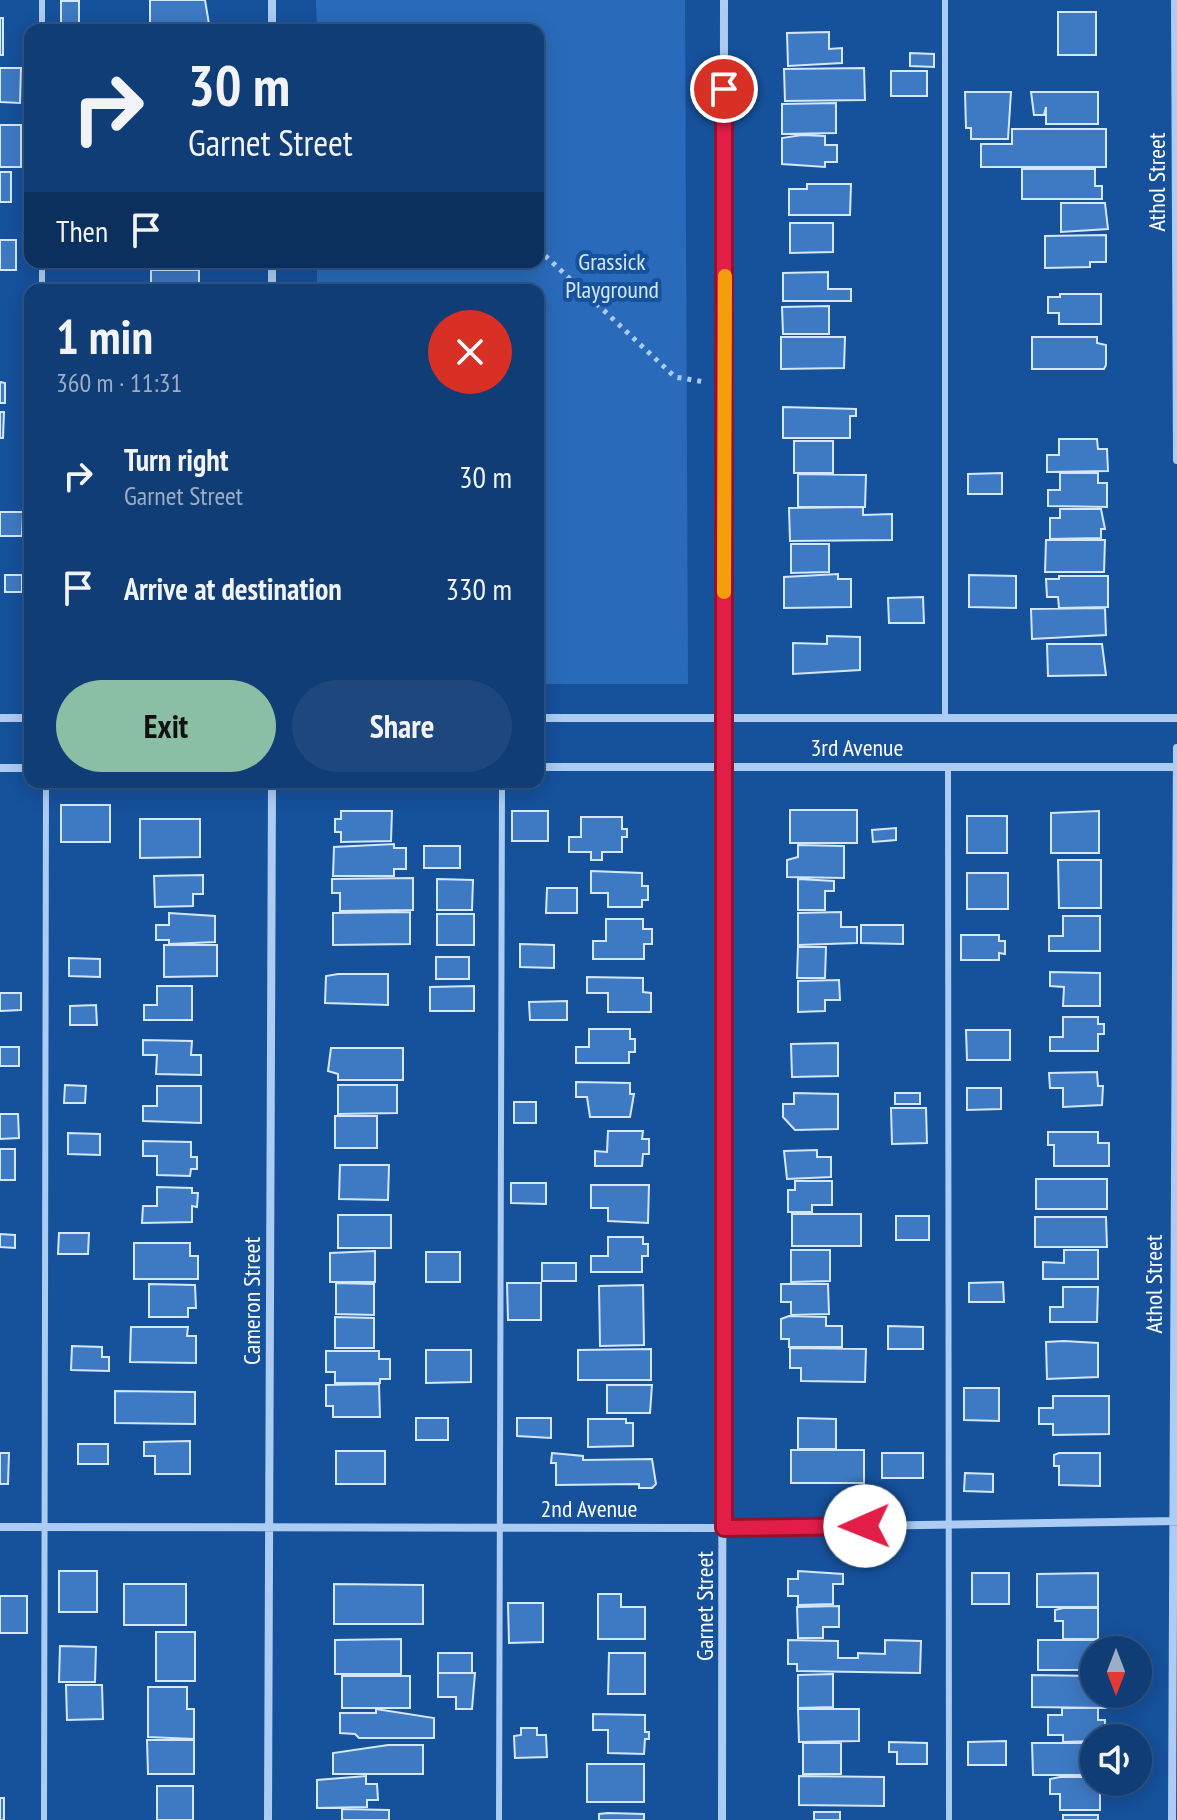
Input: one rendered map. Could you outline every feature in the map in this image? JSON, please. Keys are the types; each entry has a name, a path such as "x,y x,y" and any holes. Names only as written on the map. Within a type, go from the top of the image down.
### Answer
{"street":[{"path":"272,0 272,24"},
{"name":"Garnet Street","path":"722,1820 726,385 724,0"},
{"name":"Athol Street","path":"1175,0 1177,460"},
{"path":"0,718 24,718"},
{"name":"3rd Avenue","path":"544,718 1177,718"},
{"name":"Athol Street","path":"1172,1820 1177,748"},
{"name":"3rd Avenue","path":"544,767 1177,767"},
{"path":"0,768 24,768"},
{"name":"Cameron Street","path":"268,1820 272,788"},
{"name":"2nd Avenue","path":"0,1527 724,1528 1174,1521"}],"lane":[{"path":"42,0 42,24"},
{"path":"945,0 945,718"},
{"path":"948,767 949,1820"},
{"path":"44,1820 46,788"},
{"path":"499,1820 502,788"}],"path":[{"path":"544,255 675,377 726,385"}],"green space":[{"name":"Grassick Playground","path":"316,0 685,0 688,684 544,684 544,284 317,284 317,268 544,268 544,24 317,24"}],"building":[{"path":"150,0 205,0 209,24 150,24"},
{"path":"61,1 79,1 79,24 61,24"},
{"path":"1058,12 1096,12 1096,55 1058,55"},
{"path":"0,18 3,18 3,55 0,55"},
{"path":"829,32 829,49 842,48 842,63 788,66 787,33"},
{"path":"910,53 934,54 934,67 910,66"},
{"path":"0,68 21,68 20,103 0,102"},
{"path":"864,68 865,100 785,101 784,69"},
{"path":"891,71 927,71 927,96 891,96"},
{"path":"965,92 1011,92 1008,139 971,139 971,128 966,128"},
{"path":"1031,92 1098,92 1098,124 1046,124 1046,107 1044,115 1034,115"},
{"path":"836,103 836,133 782,134 782,104"},
{"path":"0,125 21,125 21,167 0,167"},
{"path":"1012,129 1106,129 1106,167 981,167 981,144 1012,144"},
{"path":"825,136 825,145 837,145 837,162 825,162 825,167 782,164 782,138"},
{"path":"1022,169 1095,169 1095,186 1102,186 1102,199 1022,199"},
{"path":"0,172 11,172 11,202 0,202"},
{"path":"807,184 851,184 850,215 789,215 789,189 807,189"},
{"path":"1061,203 1105,203 1108,229 1061,232"},
{"path":"790,223 833,223 833,252 790,253"},
{"path":"1106,235 1106,262 1090,262 1090,267 1045,268 1045,236"},
{"path":"0,240 16,240 16,270 0,270"},
{"path":"151,270 199,270 199,284 151,284"},
{"path":"828,272 828,289 851,289 851,301 783,301 783,273"},
{"path":"1060,294 1101,294 1101,324 1059,324 1059,313 1048,313 1048,297 1060,297"},
{"path":"829,306 829,334 783,334 782,307"},
{"path":"781,337 845,337 844,368 781,369"},
{"path":"1032,337 1097,337 1097,343 1106,345 1106,365 1104,369 1032,369"},
{"path":"0,382 5,383 5,403 0,403"},
{"path":"783,407 856,409 856,416 850,416 850,438 783,438"},
{"path":"0,412 4,412 3,438 0,438"},
{"path":"1059,439 1097,439 1098,449 1107,449 1108,471 1047,472 1047,455 1059,455"},
{"path":"794,441 833,441 833,473 794,473"},
{"path":"1002,473 1002,494 968,494 968,474"},
{"path":"1060,473 1098,473 1098,483 1107,483 1107,507 1048,506 1048,490 1060,490"},
{"path":"798,474 866,475 865,507 798,507"},
{"path":"863,507 863,515 892,514 892,540 790,541 789,508"},
{"path":"1060,509 1101,509 1105,529 1101,529 1101,538 1050,539 1050,518 1060,518"},
{"path":"0,512 23,512 22,536 0,536"},
{"path":"1046,540 1105,540 1104,572 1045,572"},
{"path":"791,544 829,544 829,572 791,573"},
{"path":"838,574 838,579 851,579 851,607 784,608 784,577"},
{"path":"5,575 22,575 22,592 5,592"},
{"path":"969,575 1016,576 1016,608 969,607"},
{"path":"1059,576 1108,576 1108,607 1059,608 1058,597 1047,597 1046,579 1059,579"},
{"path":"923,597 924,623 889,623 888,598"},
{"path":"1105,608 1106,635 1032,639 1031,609"},
{"path":"827,636 860,637 860,670 793,674 793,643 827,644"},
{"path":"1047,644 1102,644 1106,675 1048,676"},
{"path":"61,805 110,805 110,842 61,842"},
{"path":"790,810 857,810 857,843 790,843"},
{"path":"341,811 392,811 391,841 341,842 341,832 335,832 335,819 341,819"},
{"path":"512,811 548,811 548,841 512,841"},
{"path":"1099,811 1099,853 1051,853 1051,813"},
{"path":"967,816 1007,816 1007,853 967,853"},
{"path":"581,817 622,817 622,829 627,829 627,837 622,837 622,852 602,852 602,860 591,860 591,852 569,852 569,837 581,837"},
{"path":"140,819 200,819 200,857 140,858"},
{"path":"896,828 896,840 873,842 872,830"},
{"path":"394,844 394,848 406,848 406,869 394,869 394,876 333,876 334,847"},
{"path":"798,845 844,846 844,878 787,877 787,860 798,857"},
{"path":"424,846 460,846 460,868 424,868"},
{"path":"1058,860 1101,860 1101,908 1059,908"},
{"path":"591,871 642,873 642,886 648,886 648,900 642,900 642,907 608,907 608,893 591,893"},
{"path":"967,873 1008,873 1008,909 967,909"},
{"path":"203,875 203,894 193,894 193,906 155,907 154,876"},
{"path":"413,878 413,910 340,911 340,893 332,893 332,879"},
{"path":"437,879 473,880 472,910 437,910"},
{"path":"798,879 834,881 834,891 825,891 825,910 798,910"},
{"path":"547,888 577,888 577,913 546,913"},
{"path":"410,912 410,944 333,945 333,913"},
{"path":"841,912 841,927 857,927 857,943 798,945 798,913"},
{"path":"169,913 215,916 215,942 169,944 169,940 156,940 156,925 169,925"},
{"path":"437,914 474,914 474,945 437,945"},
{"path":"1063,916 1100,916 1100,951 1049,951 1049,936 1063,936"},
{"path":"606,919 643,919 643,929 652,929 652,944 644,944 644,959 593,959 593,941 606,941"},
{"path":"861,925 903,925 903,944 861,943"},
{"path":"961,935 999,935 999,941 1005,941 1005,954 999,953 999,960 961,960"},
{"path":"520,944 554,945 554,968 520,967"},
{"path":"164,945 217,945 217,976 164,977"},
{"path":"798,947 826,947 825,978 797,978"},
{"path":"436,957 469,957 469,979 436,979"},
{"path":"69,958 100,959 100,977 69,976"},
{"path":"1050,972 1100,973 1100,1006 1063,1006 1064,987 1050,986"},
{"path":"388,974 388,1005 325,1003 326,976"},
{"path":"587,977 643,978 643,992 651,993 651,1012 608,1012 608,993 587,993"},
{"path":"839,980 840,1000 825,1000 825,1011 798,1012 798,981"},
{"path":"157,986 192,986 192,1020 144,1020 144,1005 157,1005"},
{"path":"474,986 474,1011 430,1011 430,987"},
{"path":"0,993 21,993 21,1010 0,1011"},
{"path":"567,1001 567,1020 530,1020 529,1002"},
{"path":"96,1005 97,1025 70,1025 70,1006"},
{"path":"1063,1017 1098,1017 1098,1024 1104,1024 1104,1034 1098,1034 1098,1051 1050,1051 1050,1037 1063,1037"},
{"path":"589,1029 630,1029 630,1039 635,1039 635,1052 629,1052 629,1063 576,1063 576,1047 589,1047"},
{"path":"966,1030 1010,1030 1010,1060 967,1060"},
{"path":"143,1040 192,1041 191,1055 201,1055 201,1075 156,1074 157,1055 143,1055"},
{"path":"838,1043 838,1076 792,1077 791,1044"},
{"path":"0,1047 19,1047 19,1066 0,1066"},
{"path":"331,1048 403,1048 403,1080 338,1080 338,1074 328,1071"},
{"path":"1097,1072 1098,1086 1103,1086 1102,1105 1063,1107 1063,1088 1050,1088 1049,1073"},
{"path":"576,1082 630,1083 630,1094 634,1094 630,1117 590,1117 587,1097 576,1097"},
{"path":"65,1085 86,1086 85,1103 64,1103"},
{"path":"338,1085 397,1085 397,1113 338,1114"},
{"path":"157,1086 201,1086 201,1123 143,1121 143,1106 157,1106"},
{"path":"967,1088 1001,1088 1001,1109 967,1110"},
{"path":"794,1093 838,1094 838,1129 795,1130 783,1117 783,1104 794,1104"},
{"path":"895,1093 920,1093 920,1104 895,1104"},
{"path":"514,1102 536,1102 536,1123 514,1123"},
{"path":"891,1108 926,1108 927,1143 892,1144"},
{"path":"0,1114 18,1114 19,1138 0,1139"},
{"path":"335,1116 377,1116 377,1148 335,1148"},
{"path":"608,1131 643,1131 642,1139 649,1139 649,1154 643,1154 642,1166 595,1166 595,1151 607,1152"},
{"path":"1048,1132 1098,1132 1098,1143 1109,1143 1109,1166 1054,1166 1054,1145 1048,1145"},
{"path":"68,1133 100,1134 100,1155 68,1154"},
{"path":"143,1141 191,1142 191,1157 197,1157 197,1169 191,1169 190,1176 157,1175 157,1156 143,1156"},
{"path":"0,1149 15,1149 15,1180 0,1180"},
{"path":"817,1150 817,1157 831,1157 831,1177 787,1179 784,1151"},
{"path":"340,1165 389,1165 388,1200 339,1199"},
{"path":"1036,1179 1107,1179 1107,1209 1036,1209"},
{"path":"795,1181 832,1181 832,1205 812,1205 812,1212 788,1212 788,1190 795,1190"},
{"path":"511,1183 546,1183 546,1204 511,1203"},
{"path":"591,1185 649,1185 648,1223 608,1221 608,1208 591,1208"},
{"path":"157,1187 192,1188 192,1193 198,1193 197,1207 192,1206 192,1222 142,1223 143,1206 157,1206"},
{"path":"792,1214 861,1214 861,1246 792,1246"},
{"path":"338,1215 391,1215 391,1248 338,1248"},
{"path":"896,1216 929,1216 929,1240 896,1240"},
{"path":"1035,1217 1106,1217 1107,1247 1035,1247"},
{"path":"59,1233 89,1233 88,1254 58,1254"},
{"path":"0,1234 15,1235 15,1248 0,1247"},
{"path":"608,1237 643,1237 643,1244 648,1244 648,1256 642,1256 642,1272 591,1272 591,1256 608,1256"},
{"path":"134,1243 190,1243 190,1256 198,1256 198,1279 134,1279"},
{"path":"791,1250 830,1250 830,1281 791,1282"},
{"path":"1064,1250 1098,1250 1098,1279 1043,1279 1043,1262 1064,1263"},
{"path":"375,1251 375,1282 330,1282 330,1253"},
{"path":"426,1252 460,1252 460,1282 426,1282"},
{"path":"542,1263 576,1263 576,1281 542,1281"},
{"path":"1003,1282 1004,1302 969,1302 969,1283"},
{"path":"336,1283 374,1284 374,1315 336,1314"},
{"path":"507,1283 541,1283 541,1320 508,1320"},
{"path":"149,1284 195,1285 196,1308 188,1308 188,1317 149,1317"},
{"path":"781,1284 828,1284 829,1314 791,1315 791,1302 781,1302"},
{"path":"643,1285 644,1345 600,1346 599,1286"},
{"path":"1063,1287 1098,1287 1097,1322 1050,1322 1050,1307 1063,1307"},
{"path":"789,1316 826,1317 826,1326 842,1326 842,1347 789,1347 789,1339 781,1339 781,1319"},
{"path":"335,1317 374,1318 374,1348 335,1348"},
{"path":"888,1326 923,1327 923,1349 888,1349"},
{"path":"131,1327 188,1327 187,1336 196,1336 196,1363 130,1362"},
{"path":"1046,1342 1098,1343 1098,1377 1047,1379"},
{"path":"72,1346 102,1347 102,1357 109,1357 109,1371 71,1370"},
{"path":"790,1348 866,1349 865,1382 801,1381 801,1368 790,1368"},
{"path":"651,1349 651,1380 578,1380 578,1350"},
{"path":"426,1350 471,1350 471,1382 426,1383"},
{"path":"326,1351 379,1351 379,1359 390,1359 390,1379 380,1379 380,1383 335,1383 335,1372 326,1372"},
{"path":"379,1384 380,1417 333,1417 333,1406 326,1406 326,1385"},
{"path":"607,1385 652,1385 650,1413 607,1413"},
{"path":"964,1388 999,1388 999,1421 964,1420"},
{"path":"115,1391 195,1392 195,1424 115,1423"},
{"path":"1053,1396 1109,1396 1109,1434 1053,1435 1053,1424 1039,1424 1039,1408 1053,1408"},
{"path":"416,1418 448,1418 448,1440 416,1440"},
{"path":"517,1418 551,1418 551,1438 517,1436"},
{"path":"798,1418 836,1419 836,1449 798,1449"},
{"path":"588,1419 626,1419 626,1423 633,1423 633,1446 588,1447"},
{"path":"190,1441 190,1474 155,1474 155,1456 144,1456 144,1442"},
{"path":"78,1444 108,1444 108,1464 78,1464"},
{"path":"791,1450 864,1450 864,1483 791,1483"},
{"path":"336,1451 385,1451 385,1484 336,1484"},
{"path":"0,1453 9,1453 8,1484 0,1484"},
{"path":"552,1453 583,1456 583,1460 652,1459 656,1484 652,1488 639,1488 639,1484 556,1485 556,1463 551,1463"},
{"path":"882,1453 923,1453 923,1478 882,1478"},
{"path":"1100,1453 1100,1486 1059,1485 1059,1466 1054,1466 1054,1455"},
{"path":"965,1473 993,1474 993,1492 964,1491"},
{"path":"59,1571 97,1571 97,1612 59,1612"},
{"path":"798,1571 843,1574 843,1584 833,1584 833,1604 798,1605 798,1596 788,1596 788,1579 798,1579"},
{"path":"972,1573 1009,1573 1009,1604 972,1604"},
{"path":"1098,1573 1098,1607 1037,1607 1037,1574"},
{"path":"124,1584 186,1584 186,1625 124,1625"},
{"path":"334,1584 423,1585 423,1624 334,1624"},
{"path":"598,1594 621,1594 621,1607 645,1607 645,1639 598,1639"},
{"path":"0,1596 27,1596 27,1633 0,1633"},
{"path":"508,1603 543,1603 543,1642 509,1643"},
{"path":"839,1606 839,1627 823,1627 823,1638 798,1638 797,1607"},
{"path":"1098,1608 1098,1636 1063,1639 1063,1621 1055,1621 1055,1610"},
{"path":"156,1632 195,1632 195,1681 156,1681"},
{"path":"401,1639 401,1674 335,1674 335,1640"},
{"path":"788,1640 838,1641 838,1658 858,1658 858,1653 885,1654 885,1640 921,1641 920,1673 797,1671 797,1664 788,1664"},
{"path":"1038,1640 1080,1640 1080,1670 1038,1670"},
{"path":"60,1646 96,1647 95,1682 59,1682"},
{"path":"438,1653 472,1653 472,1673 438,1673"},
{"path":"609,1653 645,1653 645,1694 608,1694"},
{"path":"438,1673 475,1673 472,1709 456,1709 456,1697 438,1697"},
{"path":"833,1674 833,1707 798,1708 798,1675"},
{"path":"1032,1675 1080,1676 1080,1708 1032,1707"},
{"path":"342,1676 410,1676 410,1708 342,1708"},
{"path":"66,1685 102,1685 103,1719 67,1720"},
{"path":"148,1687 187,1687 187,1709 194,1709 194,1739 148,1737"},
{"path":"1062,1708 1098,1708 1098,1720 1105,1720 1105,1724 1080,1724 1080,1741 1063,1742 1063,1735 1048,1735 1048,1715 1062,1715"},
{"path":"376,1709 434,1718 434,1738 359,1738 355,1734 340,1733 340,1713 376,1713"},
{"path":"798,1709 859,1709 859,1741 799,1742"},
{"path":"593,1714 645,1715 645,1732 649,1732 649,1739 645,1739 644,1754 608,1753 608,1730 593,1730"},
{"path":"521,1728 537,1728 537,1735 546,1735 547,1757 515,1758 514,1736 521,1735"},
{"path":"147,1740 194,1740 194,1774 148,1774"},
{"path":"1006,1741 1006,1765 968,1765 968,1742"},
{"path":"889,1742 927,1743 927,1764 897,1764 897,1752 889,1752"},
{"path":"803,1743 841,1743 841,1774 803,1774"},
{"path":"1032,1743 1080,1743 1080,1775 1033,1775"},
{"path":"388,1745 423,1745 423,1774 333,1774 333,1753"},
{"path":"587,1764 644,1764 644,1802 587,1802"},
{"path":"366,1776 366,1784 377,1784 378,1800 367,1800 367,1807 317,1808 317,1780"},
{"path":"799,1776 884,1777 884,1806 799,1805"},
{"path":"1080,1777 1080,1796 1100,1796 1100,1810 1060,1810 1060,1794 1050,1794 1050,1779"},
{"path":"157,1786 193,1786 193,1820 157,1820"},
{"path":"0,1798 4,1798 4,1820 0,1820"},
{"path":"342,1809 389,1810 389,1820 342,1820"},
{"path":"814,1812 840,1812 840,1820 814,1820"},
{"path":"599,1814 644,1814 644,1820 599,1820"},
{"path":"1063,1815 1098,1815 1098,1820 1063,1820"}],"slow traffic":[{"path":"724,592 725,276"}],"route":[{"path":"724,89 724,1528 865,1526"}]}
